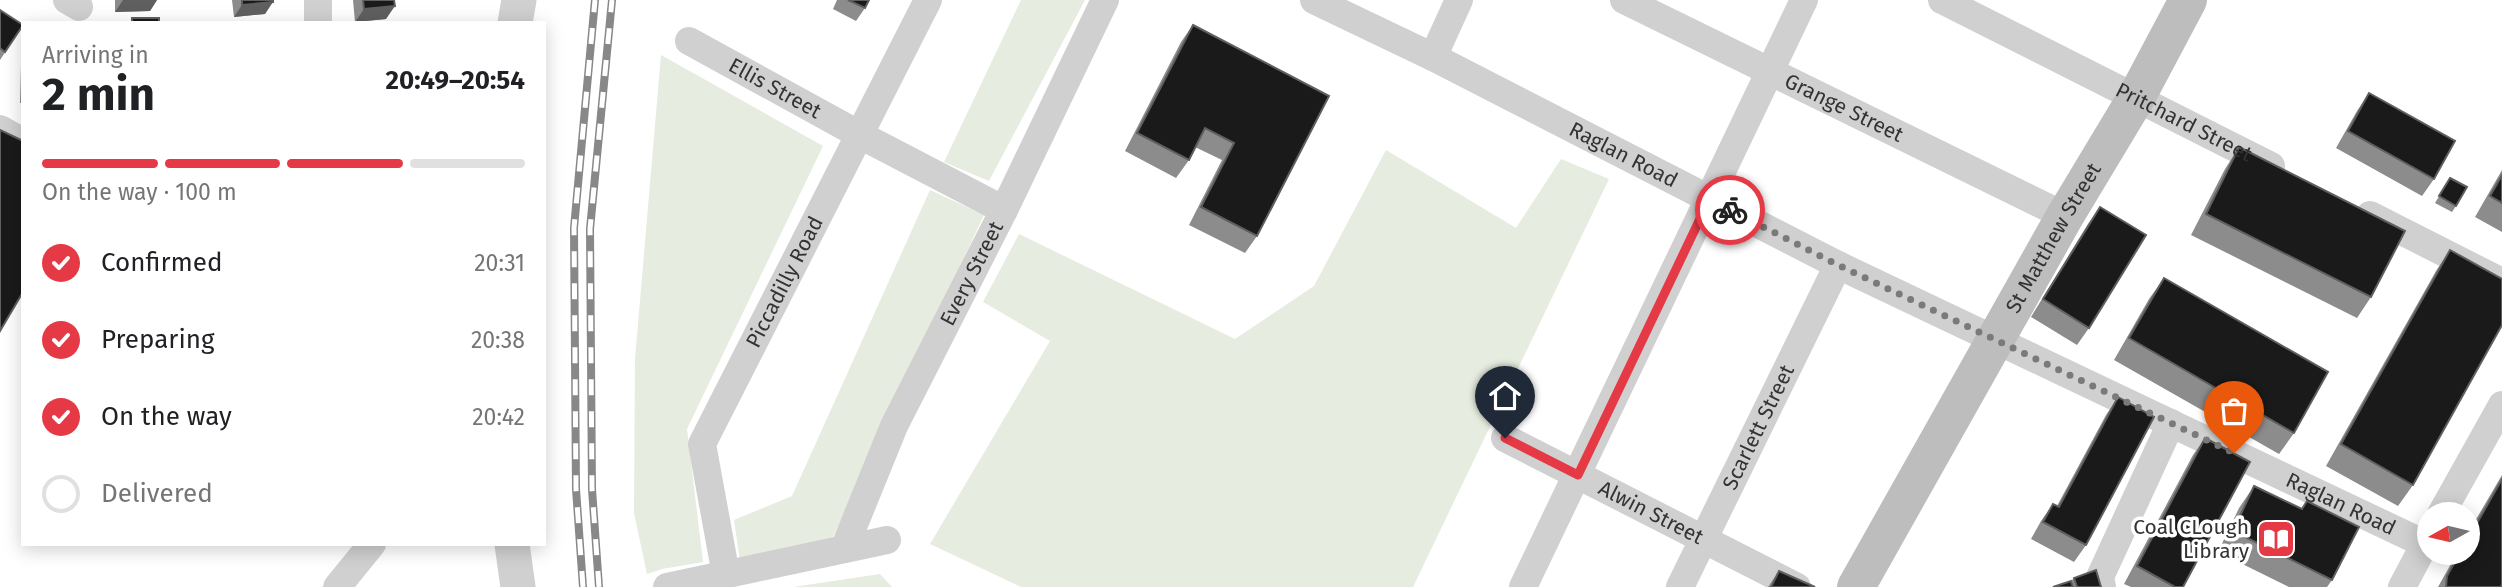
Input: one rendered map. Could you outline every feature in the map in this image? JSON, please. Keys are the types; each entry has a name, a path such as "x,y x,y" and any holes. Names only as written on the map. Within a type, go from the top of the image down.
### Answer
{"main road":[{"name":"St Matthew Street","path":"1856,587 2064,216 2136,98 2188,0"}],"street":[{"path":"318,0 318,21"},
{"path":"514,21 519,0"},
{"name":"Piccadilly Road","path":"726,575 702,444 928,0"},
{"name":"Every Street","path":"844,549 894,426 1004,210 1105,0"},
{"name":"Raglan Road","path":"1314,0 1433,57 1838,265 2171,423 2417,535"},
{"path":"1433,57 1460,0"},
{"name":"Grange Street","path":"1624,0 2064,216"},
{"path":"1523,587 1804,0"},
{"name":"Pritchard Street","path":"1942,0 2290,175"},
{"name":"Ellis Street","path":"689,41 1004,210"},
{"path":"0,129 21,141"},
{"path":"2349,205 2502,282"},
{"name":"Scarlett Street","path":"1679,587 1838,265"},
{"path":"2448,502 2502,405"},
{"path":"2102,587 2100,577 2171,423"},
{"name":"Alwin Street","path":"1505,438 1797,587"},
{"path":"674,586 887,540"},
{"path":"337,587 370,546"},
{"path":"512,546 518,587"},
{"path":"2402,587 2417,559"}],"shaded area":[{"path":"1021,0 1085,0 989,181 944,162"},
{"path":"661,55 823,146 687,429 703,562 647,574 634,513 635,359"},
{"path":"1386,150 1516,228 1561,159 1609,179 1413,587 1021,587 930,544 1050,341 983,302 1019,234 1235,339 1314,286"},
{"path":"930,190 984,215 832,539 740,561 734,520 792,496"},
{"path":"880,574 892,587 793,587"}],"building":[{"path":"242,0 273,0 273,2 242,5"},
{"path":"363,0 394,0 395,6 364,9"},
{"path":"848,0 869,0 865,8"},
{"path":"0,10 21,24 21,28 5,52 0,48"},
{"path":"132,18 159,18 159,21 132,21"},
{"path":"1193,25 1329,96 1257,236 1201,207 1234,143 1205,128 1189,160 1137,133"},
{"path":"2369,93 2455,141 2434,179 2348,131"},
{"path":"0,130 21,140 21,295 0,331"},
{"path":"2239,147 2405,231 2371,297 2206,214"},
{"path":"2502,175 2502,203 2490,196"},
{"path":"2450,178 2467,187 2456,206 2439,196"},
{"path":"2100,207 2146,235 2089,328 2043,299"},
{"path":"2450,250 2502,279 2502,325 2413,485 2341,444"},
{"path":"2164,278 2328,372 2294,433 2129,338"},
{"path":"2118,397 2154,417 2086,545 2043,522 2053,504 2059,507"},
{"path":"2205,438 2250,462 2183,587 2175,587 2137,566"},
{"path":"2502,479 2501,587 2446,587 2447,576 2453,565 2480,565 2480,518"},
{"path":"2254,486 2302,509 2307,501 2359,527 2332,580 2233,531"},
{"path":"2096,570 2101,587 2077,587 2074,578"},
{"path":"1779,571 1815,587 1771,587"},
{"path":"2071,581 2073,587 2053,587"}],"railway":[{"path":"583,587 576,489 574,228 595,0"},
{"path":"599,587 592,489 590,229 612,0"}],"way so far":[{"path":"1730,210 1838,265 2234,453"}],"place":[{"name":"Coal CLough Library","path":"2276,539"}],"route":[{"path":"1505,438 1578,475 1709,200 1730,210"}]}
